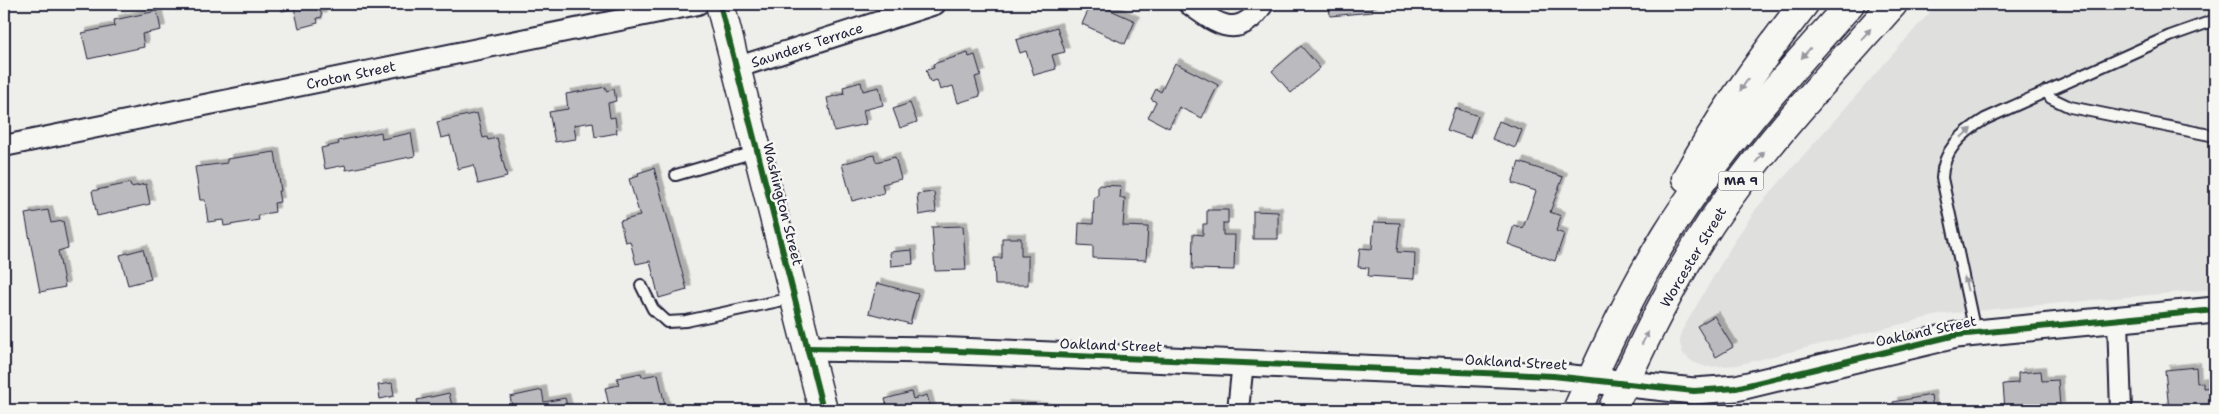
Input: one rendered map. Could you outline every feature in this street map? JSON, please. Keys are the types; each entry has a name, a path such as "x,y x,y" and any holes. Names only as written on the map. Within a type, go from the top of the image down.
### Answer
{"main road":[{"name":"Washington Street","path":"720,4 823,410"},
{"path":"1621,317 1669,210 1694,163 1718,123 1765,54 1804,4"},
{"name":"MA 9","path":"1578,410 1621,317 1667,234 1710,169 1776,88 1850,4"},
{"name":"Worcester Street","path":"1612,410 1624,382 1673,286 1728,200 1779,132 1893,4"}],"street":[{"name":"Croton Street","path":"4,146 698,4"},
{"name":"Saunders Terrace","path":"735,68 935,4"},
{"path":"1189,4 1216,22 1231,27 1248,21 1264,4"},
{"name":"Oakland Street","path":"807,348 923,350 1243,362 1592,379 1694,391 1726,389 1941,338 1975,332 2118,321 2215,310"},
{"path":"2118,321 2121,410"},
{"path":"1238,410 1243,362"}],"lane":[{"path":"1975,332 1942,178 1942,167 1951,148 1974,126 2046,91 2170,36 2215,20"},
{"path":"2046,91 2051,98 2070,107 2215,136"},
{"path":"676,175 756,152"},
{"path":"641,285 652,309 667,322 686,321 794,298"}],"shaded area":[{"path":"1937,4 2215,4 2215,289 1942,314 1737,365 1706,367 1693,362 1683,354 1680,343 1681,332 1735,240 1756,209"}],"building":[{"path":"280,4 319,4 322,17 317,18 318,23 299,28 294,8 282,11"},
{"path":"795,4 818,4 797,9"},
{"path":"1091,4 1097,4 1135,21 1125,44 1082,24"},
{"path":"1329,4 1372,4 1372,12 1330,16"},
{"path":"157,11 161,30 142,34 144,47 88,59 82,33 115,26 114,20"},
{"path":"1057,27 1065,52 1052,55 1056,69 1034,75 1026,51 1020,53 1016,40"},
{"path":"1301,46 1320,68 1291,93 1272,71"},
{"path":"968,53 969,57 975,55 981,75 975,77 980,96 958,103 953,86 940,90 937,80 930,82 926,70 934,68 933,64"},
{"path":"1175,63 1218,85 1202,118 1179,107 1169,128 1148,117 1156,102 1151,99 1156,89 1161,92"},
{"path":"861,82 863,91 879,87 883,105 863,110 866,124 834,131 827,98 844,94 843,87"},
{"path":"606,87 606,91 614,89 616,101 608,103 610,118 615,117 617,133 595,137 593,122 574,125 576,139 555,142 549,112 568,109 566,94"},
{"path":"910,103 917,122 900,128 893,109"},
{"path":"1455,108 1478,116 1470,138 1447,130"},
{"path":"477,113 483,138 487,137 488,140 497,138 507,177 478,184 474,165 458,169 450,136 441,138 437,122"},
{"path":"1499,121 1522,130 1515,148 1492,139"},
{"path":"381,132 382,139 411,133 415,156 346,170 345,165 325,169 321,148 339,144 338,141"},
{"path":"275,152 281,191 278,191 280,202 274,203 275,212 258,215 259,220 224,226 223,220 208,222 205,200 200,200 195,167 227,163 227,159"},
{"path":"874,155 876,162 895,157 901,179 882,184 884,193 852,201 842,164"},
{"path":"1519,162 1563,177 1550,212 1561,216 1556,231 1564,234 1555,261 1508,244 1514,225 1523,228 1536,191 1512,183"},
{"path":"654,168 687,290 659,298 650,261 636,264 630,241 625,242 620,221 640,216 629,179 639,176 638,173"},
{"path":"130,183 131,187 146,184 150,204 97,216 92,191"},
{"path":"1098,185 1121,186 1120,198 1125,198 1123,226 1148,227 1146,260 1093,258 1093,246 1078,245 1079,223 1093,224 1094,197 1098,197"},
{"path":"934,192 936,212 919,215 917,194"},
{"path":"48,210 51,223 63,221 68,248 58,251 65,287 40,292 25,214"},
{"path":"1207,210 1228,210 1228,223 1223,223 1223,235 1235,235 1234,270 1192,269 1193,234 1203,235 1203,224 1207,224"},
{"path":"1253,211 1278,212 1278,239 1253,239"},
{"path":"1374,222 1400,223 1397,252 1415,253 1414,279 1368,276 1369,268 1358,267 1360,248 1372,249"},
{"path":"963,226 966,270 935,271 932,227"},
{"path":"1002,238 1021,238 1021,256 1028,256 1028,285 995,285 994,258 1002,258"},
{"path":"143,249 151,279 128,285 120,255"},
{"path":"912,250 913,264 891,266 890,252"},
{"path":"877,283 918,294 910,324 869,313"},
{"path":"1714,316 1733,347 1716,357 1697,326"},
{"path":"2196,367 2197,383 2203,382 2203,388 2215,387 2215,406 2169,410 2165,370"},
{"path":"2041,371 2042,381 2058,380 2060,407 2005,410 2003,384 2018,383 2018,373"},
{"path":"641,373 642,377 658,374 666,410 610,410 605,388 619,385 617,378"},
{"path":"392,383 394,396 380,399 378,385"},
{"path":"542,390 544,402 565,398 568,410 513,410 510,397"},
{"path":"911,392 913,399 927,395 931,410 888,410 885,399"},
{"path":"449,393 453,410 419,410 417,400"},
{"path":"1931,395 1933,410 1895,410 1893,402"},
{"path":"1005,405 1047,408 1047,410 1005,410"}],"cycle path":[{"path":"720,4 823,410"},
{"path":"807,348 932,350 1553,376 1694,391 1736,388 1956,335 2215,310"}]}
